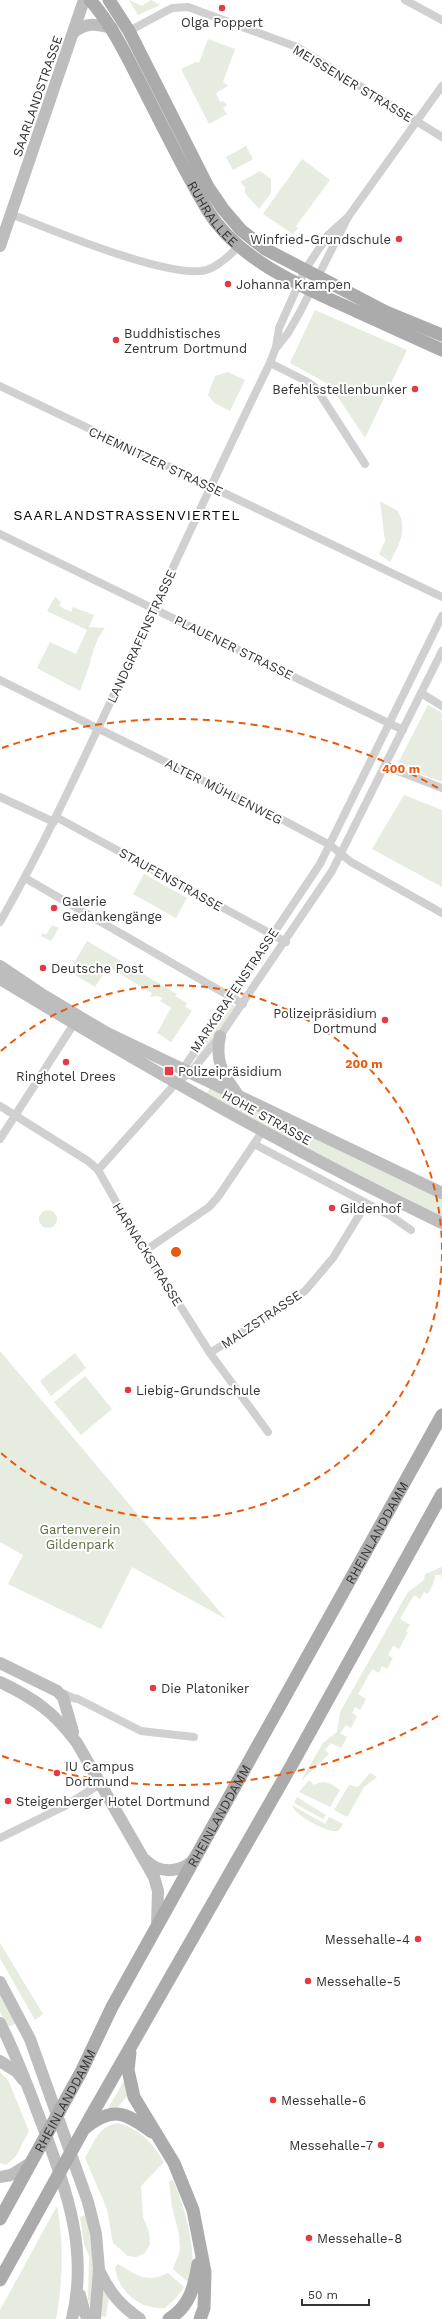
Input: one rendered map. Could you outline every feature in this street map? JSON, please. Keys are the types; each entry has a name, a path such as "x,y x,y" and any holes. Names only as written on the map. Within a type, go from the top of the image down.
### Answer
{"main road":[{"name":"SAARLANDSTRASSE","path":"0,246 3,226 11,214 84,0"},
{"name":"RUHRALLEE","path":"90,0 112,28 209,212 240,245 257,259 298,284 442,350"},
{"name":"RUHRALLEE","path":"109,0 128,31 192,157 223,209 245,234 265,249 386,312 442,335"},
{"path":"74,32 82,26 90,23 112,28"},
{"name":"HOHE STRASSE","path":"0,966 76,1020 176,1084 262,1132 442,1223"},
{"name":"HOHE STRASSE","path":"0,979 76,1020 187,1070 442,1192"},
{"path":"220,1036 217,1053 219,1066 222,1073 238,1094"},
{"name":"RHEINLANDDAMM","path":"0,2219 67,2099 112,2007 442,1415"},
{"path":"0,2280 442,1494"},
{"path":"0,1663 60,1694 77,1742"},
{"path":"0,1682 56,1712 60,1710 60,1694"},
{"path":"48,1709 63,1723 77,1742 146,1860 158,1891 157,1926"},
{"path":"146,1860 155,1868 166,1870 180,1868 191,1864 195,1858"},
{"path":"0,1982 30,2039 80,2178 96,2234 99,2269 95,2319"},
{"path":"0,2023 14,2050 28,2086 69,2202 77,2242 78,2286 82,2308 90,2319"},
{"path":"14,2050 12,2035 14,2030 22,2030 30,2039"},
{"path":"134,2043 128,2060 131,2089 174,2163 187,2191 198,2232 200,2253 205,2272 205,2315"},
{"path":"0,2061 17,2072 28,2086"},
{"path":"82,2134 104,2116 124,2115 138,2121 157,2136"},
{"path":"0,2177 11,2175 35,2157"},
{"path":"193,2319 195,2283 200,2253"},
{"path":"99,2269 110,2292 118,2302 140,2319"},
{"path":"169,2319 182,2310 195,2283"},
{"path":"72,2319 78,2286"}],"street":[{"path":"405,0 442,20"},
{"name":"MEISSENER STRASSE","path":"128,31 172,8 188,7 297,47 442,137"},
{"name":"LANDGRAFENSTRASSE","path":"276,347 288,333 348,217 442,86"},
{"path":"11,214 128,258 173,269 195,272 208,270 240,245"},
{"name":"LANDGRAFENSTRASSE","path":"0,922 25,878 55,819 154,609 209,486 270,363 276,347 279,328 298,284 305,270 328,235 348,217"},
{"path":"270,363 306,381 316,388 365,464"},
{"name":"CHEMNITZER STRASSE","path":"0,386 442,597"},
{"name":"PLAUENER STRASSE","path":"0,534 403,730"},
{"name":"MARKGRAFENSTRASSE","path":"187,1070 230,996 272,935 330,845 442,616"},
{"name":"MARKGRAFENSTRASSE","path":"98,1170 187,1070 220,1036 286,942 342,855 442,651"},
{"name":"ALTER MÜHLENWEG","path":"0,680 330,845 364,870 442,913"},
{"path":"421,693 442,706"},
{"path":"385,766 442,788"},
{"name":"STAUFENSTRASSE","path":"0,797 55,819 286,942"},
{"path":"25,878 243,1004"},
{"path":"0,1139 76,1020"},
{"name":"HARNACKSTRASSE","path":"0,1106 88,1161 98,1170 210,1354 268,1432"},
{"path":"146,1250 209,1207 262,1132"},
{"path":"254,1144 400,1221 411,1230"},
{"name":"MALZSTRASSE","path":"210,1354 304,1291 333,1258 366,1204"},
{"path":"60,1694 78,1699 141,1731 194,1737"},
{"path":"0,1838 63,1807 102,1783"}],"green space":[{"path":"129,0 142,6 151,0 160,5 138,15"},
{"path":"208,39 235,49 223,82 228,86 216,93 220,102 223,101 227,105 223,108 227,114 209,124 181,69 196,62 199,63"},
{"path":"246,146 253,159 233,170 226,157"},
{"path":"302,159 330,180 296,226 298,228 293,234 263,214"},
{"path":"260,171 271,179 271,193 259,209 245,193 245,187 240,182"},
{"path":"315,310 407,350 365,438 330,385 290,363"},
{"path":"228,372 245,380 230,411 213,402 208,395 215,376"},
{"path":"380,501 398,511 401,518 401,537 390,562 379,554 385,541"},
{"path":"55,597 61,602 59,606 71,612 73,607 94,615 89,627 105,628 98,638 80,691 37,668 50,642 76,654 87,630 47,611"},
{"path":"428,705 442,713 442,782 397,765"},
{"path":"404,795 442,810 442,887 372,849"},
{"path":"144,874 187,898 176,918 133,894"},
{"path":"52,925 59,928 51,941 41,936 43,933 46,935"},
{"path":"87,941 177,994 175,996 187,1003 185,1006 192,1011 171,1042 157,1033 171,1008 160,1001 163,998 157,996 150,997 152,993 108,967 95,987 69,971"},
{"path":"233,1004 236,1008 198,1059 195,1057"},
{"path":"211,1086 442,1197 442,1217 357,1176 206,1095"},
{"path":"44,1210 52,1210 57,1215 55,1226 52,1228 44,1228 39,1223 39,1215"},
{"name":"Gartenverein Gildenpark","path":"0,1351 226,1619 132,1567 101,1629 8,1584 23,1555 0,1542"},
{"path":"75,1353 86,1368 51,1396 40,1381"},
{"path":"85,1376 112,1409 81,1435 54,1402"},
{"path":"442,1567 442,1582 441,1575 435,1575 434,1582 428,1594 424,1592 420,1599 414,1595 400,1619 410,1625 399,1649 393,1646 388,1655 393,1658 387,1669 382,1666 379,1673 372,1669 358,1694 366,1699 360,1710 355,1707 352,1713 357,1716 351,1728 346,1725 340,1733 347,1737 341,1748 331,1743 325,1750 329,1754 301,1781 323,1743 337,1732 340,1712 408,1592 424,1580 425,1574"},
{"path":"370,1773 377,1777 364,1787 347,1817 334,1810 349,1785 358,1787"},
{"path":"309,1780 314,1785 325,1782 340,1790 330,1807 299,1792"},
{"path":"297,1797 326,1815 323,1819 294,1803"},
{"path":"292,1805 325,1824 329,1817 343,1824 338,1831 327,1830 312,1823 299,1814"},
{"path":"0,1943 43,2014 35,2020 0,1958"},
{"path":"0,1993 16,2023 11,2026 7,2025 0,2012"},
{"path":"0,2072 8,2080 29,2131 16,2156 6,2165 0,2163"},
{"path":"124,2081 129,2094 115,2110 107,2110"},
{"path":"118,2123 133,2129 145,2138 164,2162 141,2186 143,2217 149,2232 150,2244 145,2253 136,2257 128,2256 113,2243 107,2209 85,2158 94,2141 102,2131 111,2124"},
{"path":"173,2180 186,2216 192,2246 193,2260 188,2282 173,2269 180,2250 179,2234 172,2207 169,2181"},
{"path":"57,2206 61,2234 62,2262 56,2319 0,2319 0,2310"},
{"path":"86,2215 94,2259 90,2306 88,2299 89,2256 84,2244 80,2217"},
{"path":"118,2264 142,2277 154,2278 168,2273 184,2287 177,2297 165,2308 147,2306 132,2298 121,2284 115,2267"},
{"path":"103,2287 109,2296 106,2317 101,2316"}],"place":[{"name":"Olga Poppert","path":"222,8"},
{"name":"Winfried-Grundschule","path":"399,239"},
{"name":"Johanna Krampen","path":"228,284"},
{"name":"Buddhistisches Zentrum Dortmund","path":"116,340"},
{"name":"Befehlsstellenbunker","path":"415,389"},
{"name":"Galerie Gedankengänge","path":"54,908"},
{"name":"Deutsche Post","path":"43,968"},
{"name":"Polizeipräsidium Dortmund","path":"385,1020"},
{"name":"Ringhotel Drees","path":"66,1062"},
{"name":"Polizeipräsidium","path":"169,1071"},
{"name":"Gildenhof","path":"332,1208"},
{"name":"Liebig-Grundschule","path":"128,1390"},
{"name":"Die Platoniker","path":"153,1688"},
{"name":"IU Campus Dortmund","path":"57,1773"},
{"name":"Steigenberger Hotel Dortmund","path":"8,1801"},
{"name":"Messehalle-4","path":"418,1939"},
{"name":"Messehalle-5","path":"308,1981"},
{"name":"Messehalle-6","path":"273,2100"},
{"name":"Messehalle-7","path":"381,2145"},
{"name":"Messehalle-8","path":"309,2238"}],"district":[{"name":"SAARLANDSTRASSENVIERTEL","path":"127,515"}]}
